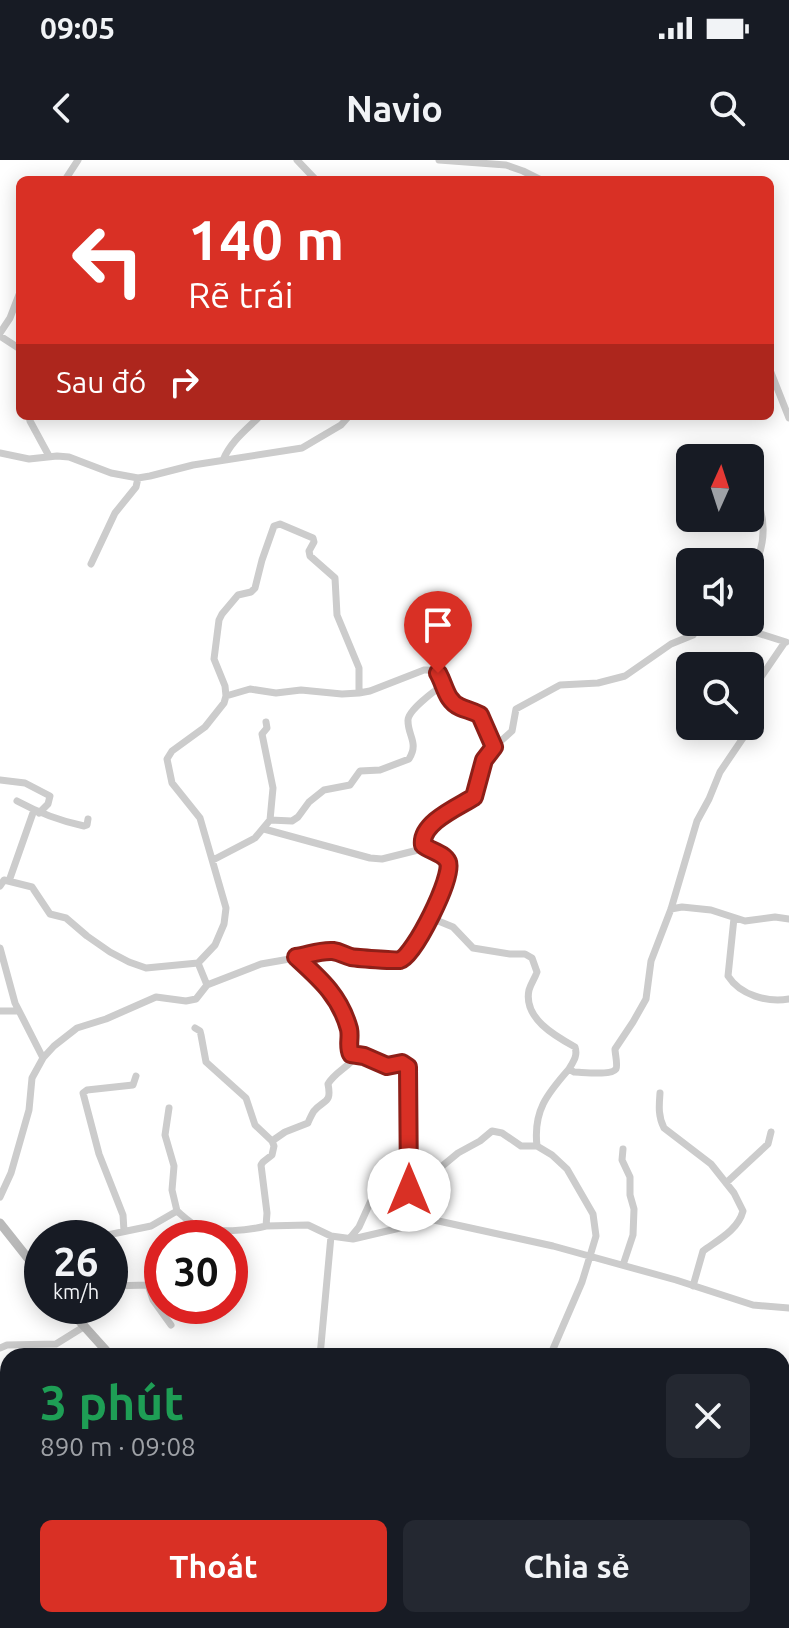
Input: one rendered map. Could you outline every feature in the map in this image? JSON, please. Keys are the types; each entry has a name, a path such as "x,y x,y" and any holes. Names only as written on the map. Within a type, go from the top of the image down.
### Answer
{"street":[{"path":"297,160 312,176"},
{"path":"439,160 506,165 533,176"},
{"path":"0,334 16,302"},
{"path":"774,380 789,418"},
{"path":"30,420 49,456"},
{"path":"223,460 228,448 256,420"},
{"path":"0,453 29,459 49,456 76,459 111,473 138,478 193,465 302,448 345,420"},
{"path":"91,564 115,513 136,487 138,478"},
{"path":"0,886 1,882 9,881 32,887 50,914 66,918 90,938 129,962 146,968 198,963 215,945 226,915 213,860 200,818 172,783 167,759 172,751 208,724 220,710 226,696 214,659 219,620 238,595 255,588 274,526 280,524 313,538 310,556 335,578 338,621 359,668 359,693"},
{"path":"764,635 787,642 764,674"},
{"path":"426,848 422,840 428,828 474,797 484,760 512,731 519,706 560,685 598,683 625,676 671,644 691,636"},
{"path":"226,696 250,689 276,693 301,690 359,693 429,670 438,673 448,697 455,705 480,715 494,747"},
{"path":"270,820 292,821 324,790 350,785 360,771 380,770 409,759 413,749 412,733 407,723 409,715 432,692 444,685"},
{"path":"213,860 255,838 270,820 273,788 262,734 267,728 266,722"},
{"path":"569,1069 574,1072 608,1073 617,1066 615,1049 646,999 651,961 671,909 697,821 720,772 741,740"},
{"path":"0,780 25,783 50,796 48,804 36,812 9,881"},
{"path":"17,801 36,812 84,826 88,819"},
{"path":"0,1197 11,1173 29,1110 32,1078 43,1058 77,1028 156,997 186,1001 196,999 207,985 254,966 319,951 336,951 356,958 400,960 407,956 431,918 448,876 449,864 443,855 426,848 382,859 370,858 264,829"},
{"path":"671,909 711,910 745,921 775,917 789,919"},
{"path":"431,918 453,927 473,948 525,954 532,958 537,972 529,996 534,1014 543,1026 575,1047 575,1059 541,1105 537,1146"},
{"path":"734,918 730,980 760,997 779,1001 789,999"},
{"path":"0,948 19,1011 43,1058"},
{"path":"296,957 330,989 349,1031 351,1054 387,1066 402,1063 408,1067 409,1190"},
{"path":"198,963 207,985"},
{"path":"0,1011 19,1011"},
{"path":"195,1028 201,1035 206,1062 246,1098 255,1125 272,1141 274,1151 261,1165 266,1226"},
{"path":"272,1141 308,1123 312,1114 329,1098 328,1084 357,1055"},
{"path":"123,1220 99,1154 83,1093 133,1085 136,1076"},
{"path":"660,1093 660,1120 664,1128 711,1164 734,1193 743,1211 721,1240 703,1251 693,1286"},
{"path":"169,1108 165,1135 174,1166 172,1190 177,1211 196,1226 239,1230 308,1225 331,1236 348,1239 434,1220 590,1256 753,1305 789,1308"},
{"path":"419,1195 435,1172 492,1131 502,1133 521,1146 544,1149 567,1169 593,1214 596,1236 582,1282 553,1348"},
{"path":"726,1183 768,1144 771,1132"},
{"path":"623,1149 622,1160 630,1177 634,1209 633,1235 623,1265"},
{"path":"348,1239 359,1227 377,1190 409,1190 419,1195 434,1220"},
{"path":"128,1230 151,1226 177,1211"},
{"path":"0,1223 24,1253"},
{"path":"321,1348 331,1236"},
{"path":"83,1324 104,1348"},
{"path":"0,1348 7,1345 56,1344 85,1326"}],"route":[{"path":"409,1190 408,1067 402,1063 382,1065 364,1056 351,1054 349,1031 330,989 296,957 319,951 336,951 356,958 400,960 407,956 431,918 448,876 449,864 443,855 423,845 422,836 446,814 474,797 484,760 494,747 480,715 451,701 438,673"}]}
